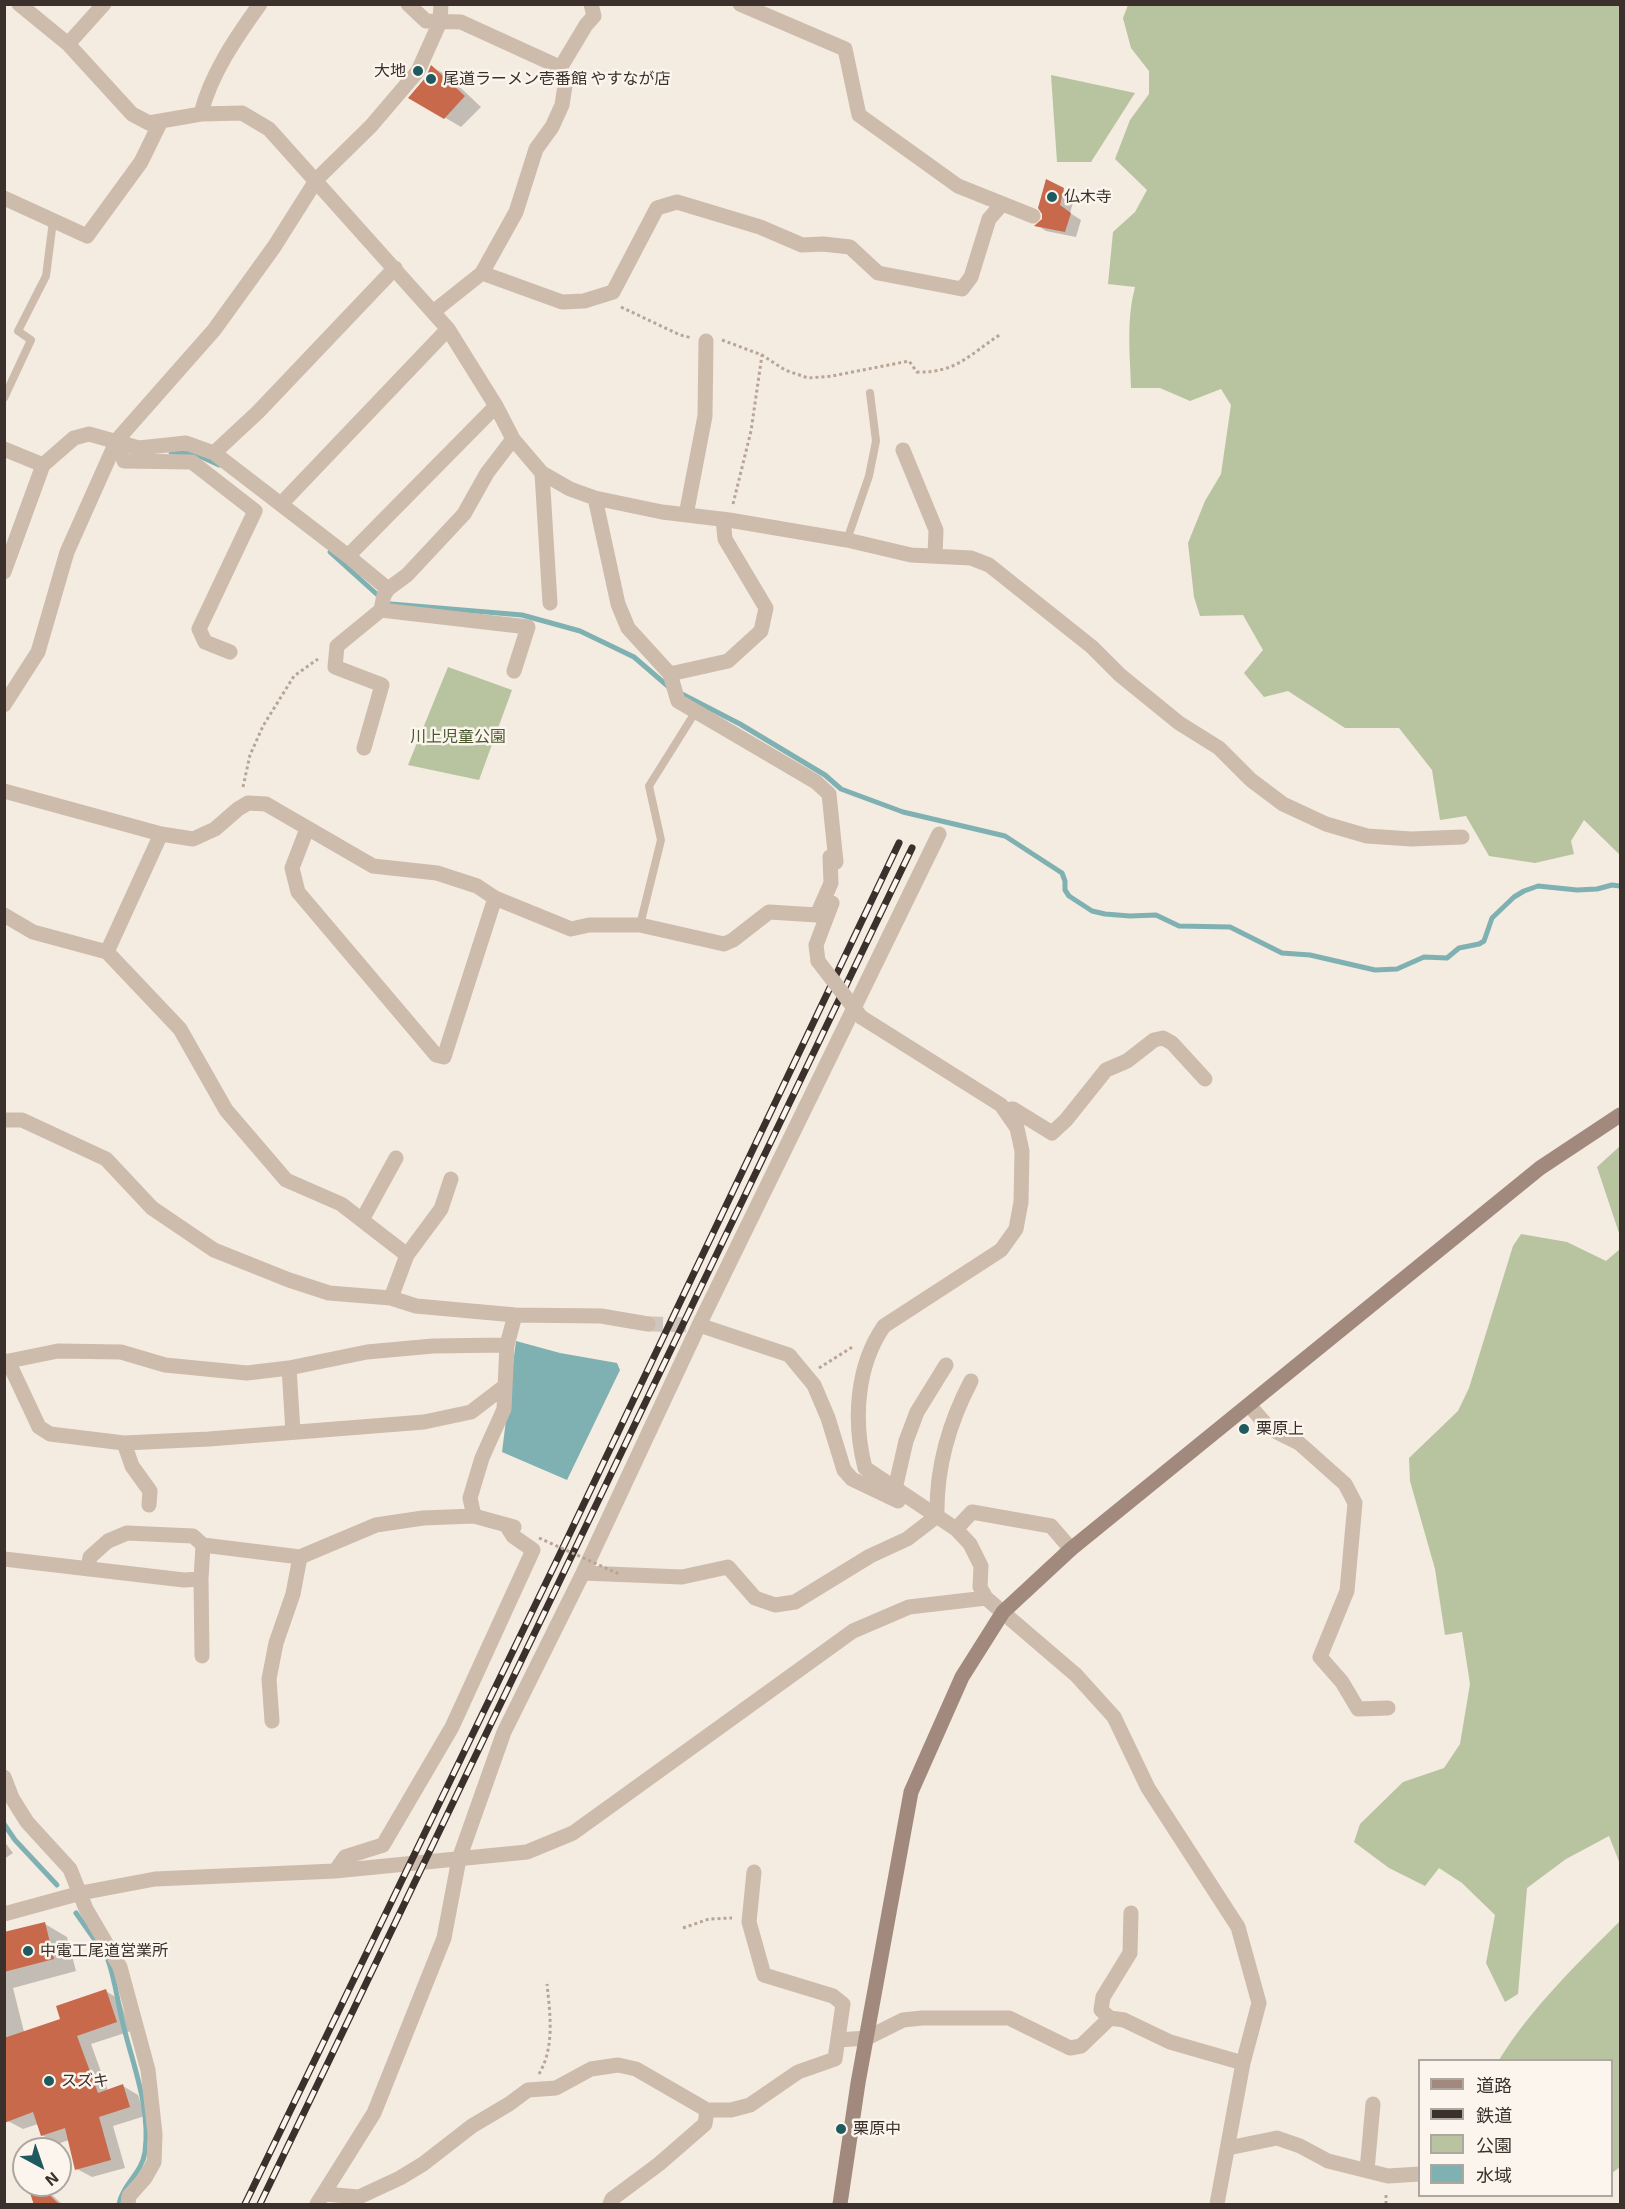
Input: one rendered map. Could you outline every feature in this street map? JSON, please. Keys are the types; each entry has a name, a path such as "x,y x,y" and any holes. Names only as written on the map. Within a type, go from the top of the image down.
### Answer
{"street":[{"path":"19,4 68,44 132,114 149,123 201,114 242,113 269,129 448,329 496,406 513,439 542,473 570,489 595,498 662,512 847,540 911,555 970,558 989,565 1092,647 1120,675 1179,723 1219,748 1251,780 1283,804 1326,824 1367,836 1411,839 1462,837"},
{"path":"68,44 104,4"},
{"path":"201,114 204,100 234,41 260,4"},
{"path":"408,4 426,21 461,22 553,64 567,79 562,105 552,128 536,148 516,212 482,273 434,312"},
{"path":"4,705 9,689 38,652 67,552 117,440 214,330 274,247 316,179 378,118 418,71 440,22 441,4"},
{"path":"558,70 594,16 591,4"},
{"path":"740,4 844,49 860,115 957,186 1033,216"},
{"path":"4,198 87,236 141,162 161,121"},
{"path":"482,273 562,302 584,301 613,292 657,208 677,202 760,227 802,245 823,244 850,247 878,273 962,289 971,277 989,219 1002,204"},
{"path":"214,453 258,412 395,268"},
{"path":"281,504 448,329"},
{"path":"686,515 705,416 706,341"},
{"path":"348,556 496,406"},
{"path":"4,572 43,465 74,438 89,434 139,448 186,443 214,453 348,556 384,600 528,627 514,671"},
{"path":"364,748 382,686 335,667 337,646 384,600 464,514 487,473 513,439"},
{"path":"117,440 124,461"},
{"path":"4,449 43,465"},
{"path":"903,450 936,530 935,556"},
{"path":"106,466 124,461 192,462 255,511 199,629 205,642 230,652"},
{"path":"542,473 550,603"},
{"path":"595,498 618,604 628,628 673,685 678,701 816,782 829,794 839,884 816,945 818,961 861,1017 1001,1105 1017,1128 1022,1150 1021,1203 1016,1229 1001,1250 884,1326 875,1338 866,1361 858,1401 860,1448 865,1468 956,1528 970,1544 981,1566 980,1587 986,1598 1076,1675 1114,1717 1148,1788 1238,1927 1259,2003 1244,2063 1217,2205"},
{"path":"673,685 728,661 761,631 766,608 725,539 726,520"},
{"path":"4,791 161,834 193,839 215,828 248,803 266,804 373,866 436,873 477,886 495,898 571,929 589,925 640,926 724,944 733,940 770,912 817,915 831,883 830,857 835,854"},
{"path":"307,829 292,868 298,892 436,1055 444,1057 495,898"},
{"path":"107,952 161,834"},
{"path":"321,2199 374,2113 440,1949 459,1859 504,1732 583,1573 699,1325 939,834"},
{"path":"4,915 33,932 107,952 180,1029 226,1110 286,1180 341,1204 407,1255"},
{"path":"1005,1110 1013,1109 1052,1133 1066,1120 1106,1070 1127,1061 1154,1040 1163,1038 1172,1043 1205,1079"},
{"path":"840,2205 858,2083 911,1792 962,1677 1003,1612 1071,1549 1540,1168 1620,1115"},
{"path":"4,1120 22,1120 106,1159 152,1208 214,1250 289,1280 329,1293 391,1298 416,1306 515,1315 601,1316 648,1324"},
{"path":"362,1220 396,1158"},
{"path":"391,1298 407,1255 441,1209 451,1179"},
{"path":"474,1516 471,1498 482,1458 504,1409 507,1345 515,1315"},
{"path":"699,1325 789,1355 808,1376 828,1418 837,1450 848,1475 898,1501 906,1442 917,1412 946,1365"},
{"path":"505,1386 471,1412 424,1422 124,1443 50,1434 39,1427 6,1361 58,1351 121,1352 165,1365 247,1373 289,1368 367,1352 434,1346 507,1345"},
{"path":"289,1368 293,1432"},
{"path":"937,1516 936,1489 948,1433 971,1381"},
{"path":"1249,1405 1269,1428 1299,1443 1345,1484 1355,1503 1347,1591 1320,1657 1342,1682 1358,1709 1388,1708"},
{"path":"124,1443 132,1466 150,1491 149,1506"},
{"path":"956,1528 972,1512 1051,1526 1071,1549"},
{"path":"88,1569 90,1557 108,1541 127,1533 193,1536 203,1545 300,1557 376,1525 423,1518 474,1516 510,1526 513,1536 533,1550 452,1727 383,1845 345,1857 335,1871"},
{"path":"583,1573 682,1577 728,1567 755,1598 775,1605 795,1602 870,1556 907,1539 937,1516"},
{"path":"202,1656 203,1545"},
{"path":"272,1720 269,1679 276,1643 293,1594 300,1557"},
{"path":"4,1559 184,1580 201,1579"},
{"path":"4,1914 81,1893 154,1879 335,1871 527,1852 573,1833 853,1631 909,1607 986,1598"},
{"path":"4,1777 12,1798 27,1822 70,1869 86,1909 120,1968 148,2070 154,2114 154,2162 129,2196 128,2205"},
{"path":"321,2199 359,2197 400,2178 423,2164 472,2126 528,2090 556,2088 591,2069 618,2065 636,2069 707,2110 731,2110 750,2105 798,2072 835,2059 843,2004 833,1996 764,1975 749,1922 754,1872"},
{"path":"1131,1912 1130,1953 1103,1997 1101,2010 1110,2018 1124,2020 1170,2042 1244,2063"},
{"path":"838,2040 867,2038 903,2020 1009,2018 1070,2048 1081,2046 1110,2018"},
{"path":"1367,2170 1373,2104"},
{"path":"610,2205 612,2199 659,2164 705,2124 707,2110"},
{"path":"1228,2148 1277,2138 1300,2146 1328,2161 1388,2176 1418,2174"}],"lane":[{"path":"4,398 31,340 18,332 46,276 53,221"},
{"path":"847,540 869,476 876,441 870,393"},
{"path":"640,926 660,840 649,786 696,711"}],"path":[{"path":"613,292 622,308 680,335 706,341 725,340 762,355 784,370 808,378 832,376 909,361 917,372 935,372 957,366 1001,334"},
{"path":"726,520 751,431 762,355"},
{"path":"238,809 250,755 262,726 294,676 337,646"},
{"path":"808,1376 857,1344 875,1338"},
{"path":"539,1538 619,1574"},
{"path":"683,1928 709,1919 729,1917 749,1922"},
{"path":"528,2090 543,2067 549,2045 551,2024 547,1983"}],"green space":[{"path":"1128,5 1620,5 1620,855 1584,820 1571,841 1574,854 1535,863 1489,856 1466,816 1440,820 1432,770 1399,728 1345,728 1288,691 1264,697 1244,673 1263,650 1243,615 1200,616 1194,597 1188,543 1205,501 1221,474 1231,405 1221,389 1190,401 1160,388 1131,388 1130,324 1135,287 1108,284 1113,232 1135,212 1147,190 1115,159 1130,120 1149,94 1149,71 1131,48 1123,18"},
{"path":"1051,75 1135,93 1091,162 1057,162"},
{"name":"川上児童公園","path":"448,667 512,690 479,780 408,765"},
{"path":"1620,1146 1620,1236 1597,1167"},
{"path":"1521,1234 1567,1242 1606,1261 1620,1249 1620,1864 1609,1836 1566,1859 1527,1888 1518,1994 1505,2002 1486,1963 1495,1915 1462,1883 1439,1868 1425,1886 1389,1868 1354,1842 1360,1824 1403,1782 1444,1768 1460,1744 1470,1684 1462,1632 1445,1635 1435,1569 1410,1481 1409,1458 1458,1411 1469,1388 1513,1246"},
{"path":"1620,1921 1620,2167 1613,2172 1613,2059 1500,2059 1540,2004"}],"water":[{"path":"516,1341 560,1353 617,1363 620,1370 567,1480 502,1452"}],"building":[{"name":"尾道ラーメン壱番館 やすなが店","path":"431,65 465,96 444,119 408,98 426,77"},
{"name":"仏木寺","path":"1046,179 1064,188 1060,205 1071,213 1065,232 1034,226 1042,219 1038,208"},
{"name":"中電工尾道営業所","path":"45,1922 54,1959 4,1972 4,1932"},
{"path":"106,1989 117,2022 77,2036 98,2093 123,2084 130,2107 99,2117 111,2160 75,2170 72,2157 72,2137 67,2137 65,2128 41,2136 33,2112 4,2123 4,2038 60,2019 56,2006"},
{"path":"31,2197 52,2197 60,2205 34,2205"}],"waterway":[{"path":"171,452 195,454 219,465"},
{"path":"330,552 381,598"},
{"path":"391,604 522,615 580,631 634,657 670,688"},
{"path":"678,692 740,724 825,775 841,789 903,812 1005,836 1062,873 1065,890 1069,896 1092,911 1130,916 1156,915 1179,926 1230,927 1282,953 1310,955 1375,970 1397,969 1424,957 1447,958 1459,948 1484,941 1492,918 1514,897 1524,891 1538,886 1577,890 1620,886"},
{"path":"4,1824 15,1840 57,1885"},
{"path":"76,1913 102,1950"},
{"path":"107,1957 143,2102 146,2135 143,2159 124,2190 119,2204"}],"tunnel":[{"path":"648,1324 699,1325"}],"railway":[{"path":"245,2204 559,1556 899,843"},
{"path":"260,2204 912,848"}],"place":[{"name":"大地","path":"418,71"},
{"name":"尾道ラーメン壱番館 やすなが店","path":"431,79"},
{"name":"仏木寺","path":"1052,197"},
{"name":"栗原上","path":"1244,1429"},
{"name":"中電工尾道営業所","path":"28,1951"},
{"name":"スズキ","path":"49,2081"},
{"name":"栗原中","path":"841,2129"}]}
